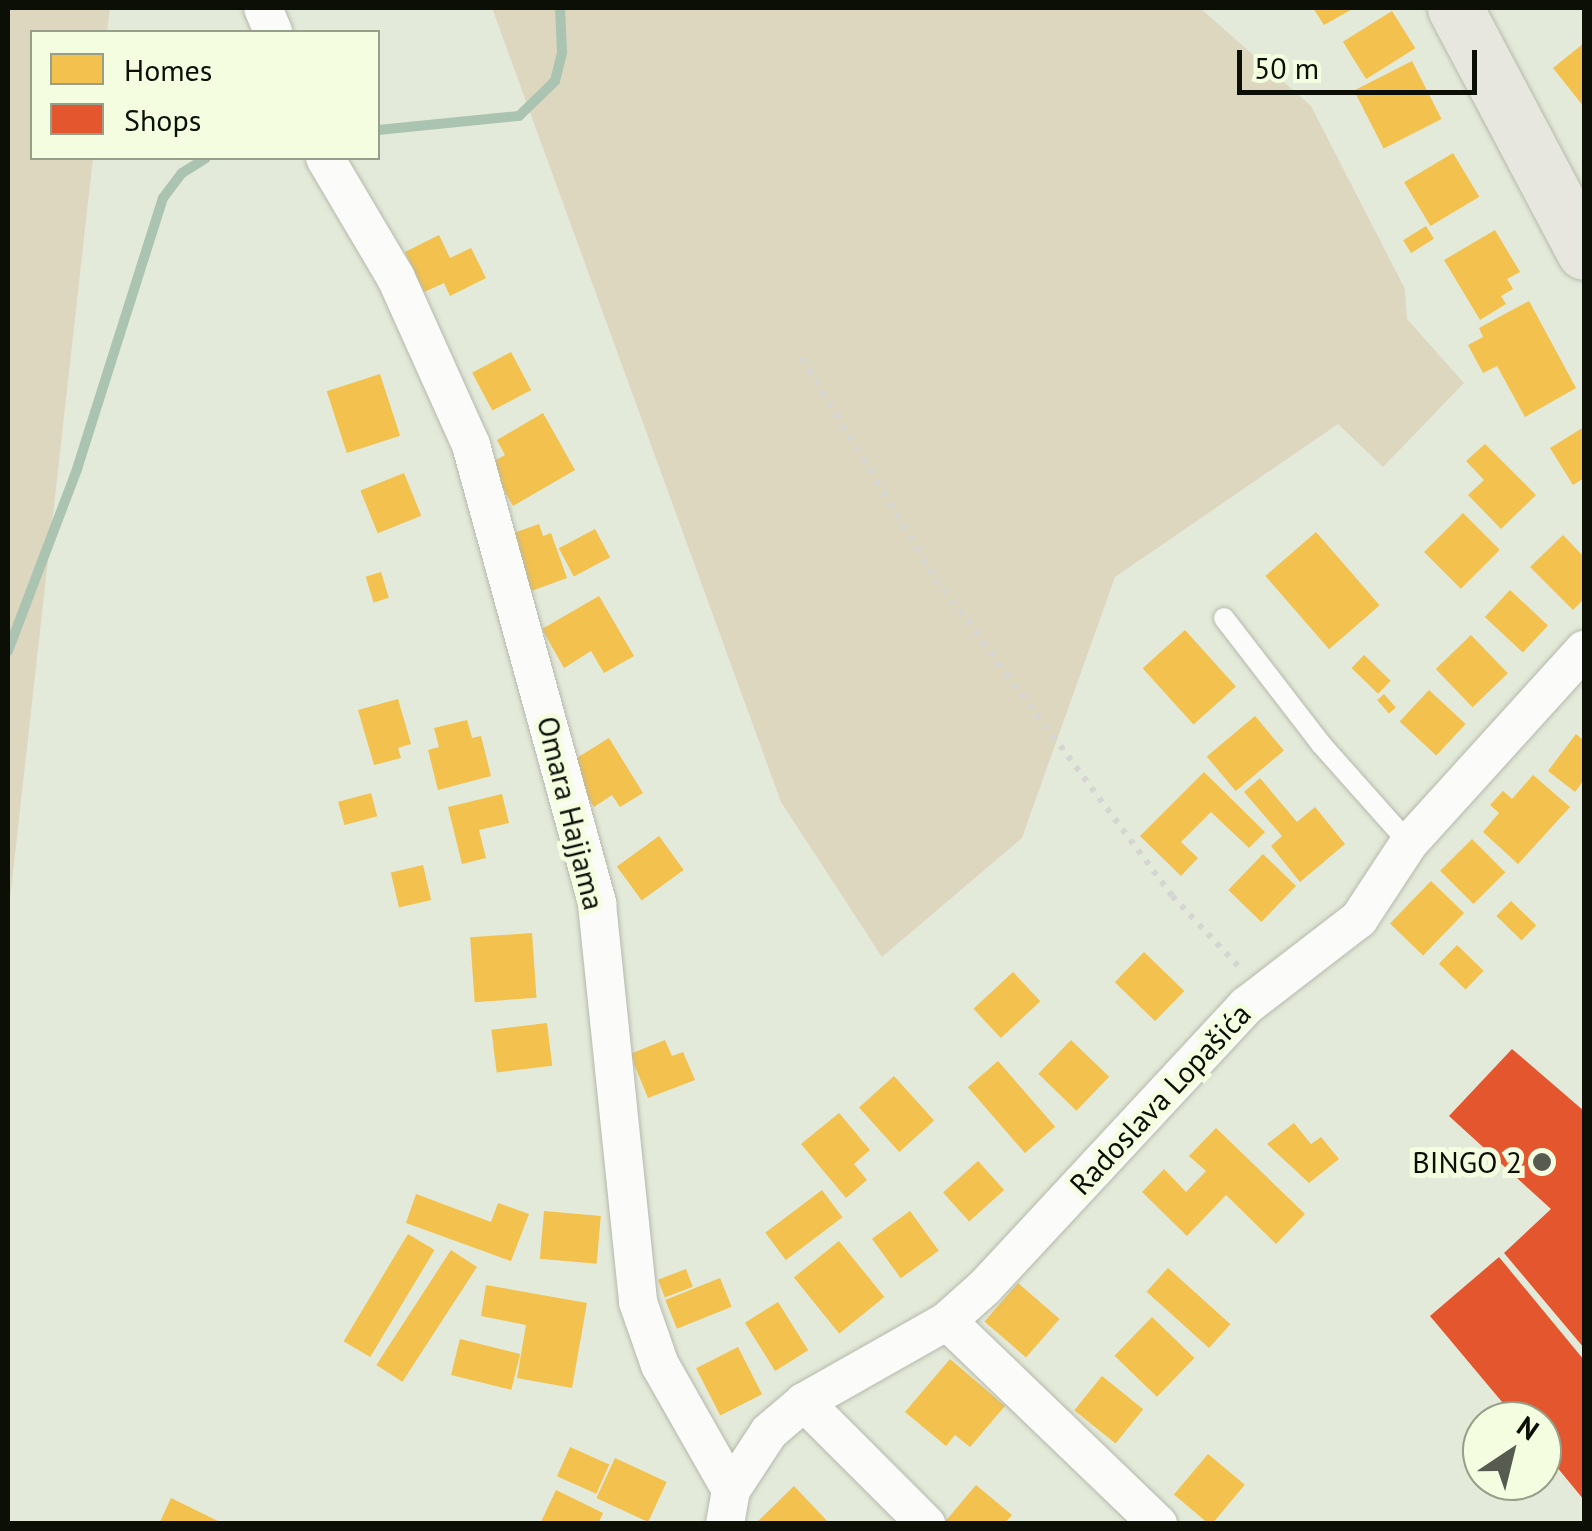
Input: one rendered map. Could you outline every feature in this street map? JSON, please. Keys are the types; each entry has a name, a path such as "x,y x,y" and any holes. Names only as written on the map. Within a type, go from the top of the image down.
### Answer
{"main road":[{"path":"1455,8 1584,252"}],"street":[{"name":"Omara Hajjama","path":"327,160 403,292 472,445 597,904 638,1302 660,1365 728,1507"},
{"name":"Radoslava Lopašića","path":"728,1507 748,1456 804,1402 947,1321 1261,991 1359,919 1410,843 1584,650"},
{"path":"947,1321 1158,1524"},
{"path":"804,1402 926,1524"}],"lane":[{"path":"1224,618 1410,843"}],"path":[{"path":"802,358 936,579 1000,668 1172,896 1261,991"}],"shaded area":[{"path":"8,8 110,8 107,30 30,30 30,160 93,160 8,917"},
{"path":"492,8 1200,8 1311,106 1405,289 1407,319 1464,383 1383,467 1338,424 1115,577 1022,838 882,957 781,802"}],"building: Homes":[{"path":"1313,8 1354,8 1324,25"},
{"path":"1392,11 1415,48 1366,79 1343,42"},
{"path":"1584,43 1584,107 1553,68"},
{"path":"1412,61 1442,119 1384,148 1354,91"},
{"path":"1453,153 1479,197 1430,226 1404,182"},
{"path":"1426,226 1434,239 1411,253 1403,240"},
{"path":"1495,230 1520,272 1507,279 1513,289 1501,296 1506,304 1480,320 1444,260"},
{"path":"439,235 450,258 471,248 486,278 450,296 444,283 424,292 405,252"},
{"path":"1529,301 1576,388 1525,417 1497,366 1483,373 1468,345 1483,337 1479,328"},
{"path":"511,352 531,390 492,411 472,373"},
{"path":"380,374 400,436 347,453 327,391"},
{"path":"543,413 575,470 513,506 489,464 505,455 497,440"},
{"path":"1584,427 1584,478 1573,485 1550,448"},
{"path":"1485,444 1536,495 1501,529 1468,495 1484,480 1466,461"},
{"path":"404,473 421,516 378,533 360,491"},
{"path":"1463,513 1500,550 1461,589 1424,552"},
{"path":"539,524 543,536 551,533 567,578 526,593 505,536"},
{"path":"595,529 610,557 574,577 559,548"},
{"path":"1316,532 1380,605 1329,649 1265,576"},
{"path":"1563,535 1584,557 1584,599 1573,610 1530,567"},
{"path":"381,572 389,598 374,602 366,577"},
{"path":"1510,590 1548,625 1523,653 1485,617"},
{"path":"599,596 634,656 604,673 591,651 564,668 542,629"},
{"path":"1185,630 1236,686 1193,725 1143,668"},
{"path":"1471,635 1508,673 1473,707 1436,669"},
{"path":"1364,655 1391,681 1378,694 1351,668"},
{"path":"1429,690 1466,724 1436,756 1400,721"},
{"path":"1384,694 1396,708 1389,713 1377,700"},
{"path":"398,699 411,744 398,748 401,758 374,765 358,710"},
{"path":"1255,716 1284,750 1236,791 1207,756"},
{"path":"467,720 472,738 481,736 491,776 438,790 428,750 439,747 434,728"},
{"path":"1576,734 1584,741 1584,780 1575,792 1548,771"},
{"path":"609,738 643,793 620,807 612,795 594,807 567,764"},
{"path":"1204,772 1265,832 1249,848 1211,812 1181,842 1198,858 1181,876 1140,836"},
{"path":"1533,775 1570,807 1518,864 1483,832 1499,813 1490,805 1503,791 1512,799"},
{"path":"1260,778 1297,822 1315,807 1345,844 1300,882 1271,846 1282,836 1244,792"},
{"path":"371,793 377,816 344,825 338,802"},
{"path":"502,794 509,823 479,830 486,858 462,864 448,807"},
{"path":"659,836 684,870 642,901 617,867"},
{"path":"1472,839 1505,872 1473,904 1440,871"},
{"path":"1263,854 1296,886 1261,922 1228,890"},
{"path":"423,865 431,900 399,908 391,872"},
{"path":"1431,881 1464,913 1423,955 1390,923"},
{"path":"1511,901 1536,925 1522,940 1496,916"},
{"path":"532,933 537,998 475,1002 470,937"},
{"path":"1457,945 1484,971 1466,989 1439,964"},
{"path":"1144,952 1184,991 1155,1021 1115,982"},
{"path":"1013,972 1040,1001 1001,1038 974,1009"},
{"path":"547,1023 552,1066 497,1073 491,1030"},
{"path":"665,1040 672,1056 683,1052 695,1080 648,1098 630,1054"},
{"path":"1071,1040 1109,1077 1076,1111 1038,1074"},
{"path":"998,1061 1055,1127 1025,1153 968,1087"},
{"path":"894,1076 934,1121 899,1152 859,1107"},
{"path":"839,1113 870,1150 854,1164 867,1180 846,1198 801,1144"},
{"path":"1294,1123 1311,1144 1321,1137 1339,1159 1309,1183 1267,1144"},
{"path":"1216,1128 1305,1214 1276,1244 1226,1195 1187,1236 1142,1192 1164,1169 1186,1192 1206,1171 1189,1156"},
{"path":"978,1161 1004,1190 969,1221 943,1192"},
{"path":"822,1190 842,1217 786,1260 765,1233"},
{"path":"416,1194 491,1222 498,1203 529,1214 511,1261 406,1223"},
{"path":"544,1211 601,1216 597,1264 540,1259"},
{"path":"910,1211 939,1251 901,1278 872,1239"},
{"path":"408,1234 435,1250 370,1357 344,1341"},
{"path":"839,1241 884,1297 839,1333 794,1278"},
{"path":"451,1250 477,1267 402,1382 376,1365"},
{"path":"1168,1268 1230,1324 1209,1348 1147,1292"},
{"path":"686,1269 693,1287 665,1297 658,1280"},
{"path":"720,1278 732,1307 677,1329 665,1300"},
{"path":"1018,1283 1060,1319 1026,1358 985,1321"},
{"path":"486,1285 587,1303 572,1388 517,1378 526,1325 481,1316"},
{"path":"778,1302 808,1350 775,1371 745,1323"},
{"path":"1152,1317 1194,1358 1157,1397 1114,1356"},
{"path":"460,1339 520,1354 511,1390 451,1375"},
{"path":"738,1347 762,1394 720,1416 696,1368"},
{"path":"950,1359 1005,1406 970,1447 955,1435 946,1446 905,1412"},
{"path":"1102,1376 1143,1409 1115,1444 1074,1410"},
{"path":"570,1447 609,1464 596,1494 557,1476"},
{"path":"1208,1454 1245,1485 1212,1524 1174,1495"},
{"path":"615,1458 667,1482 648,1522 596,1498"},
{"path":"976,1485 1012,1515 1004,1524 943,1524"},
{"path":"794,1486 830,1524 755,1524"},
{"path":"556,1490 603,1513 598,1524 540,1524"},
{"path":"171,1498 224,1524 159,1524"}],"building: Shops":[{"name":"BINGO 2","path":"1512,1049 1584,1111 1584,1348 1504,1253 1551,1209 1449,1116"},
{"path":"1499,1257 1584,1360 1584,1500 1562,1473 1562,1401 1501,1401 1430,1316"}],"waterway":[{"path":"380,130 519,116 555,81 562,52 560,8"},
{"path":"8,651 77,469 163,198 182,173 203,160"}],"place":[{"name":"BINGO 2","path":"1542,1162"}]}
